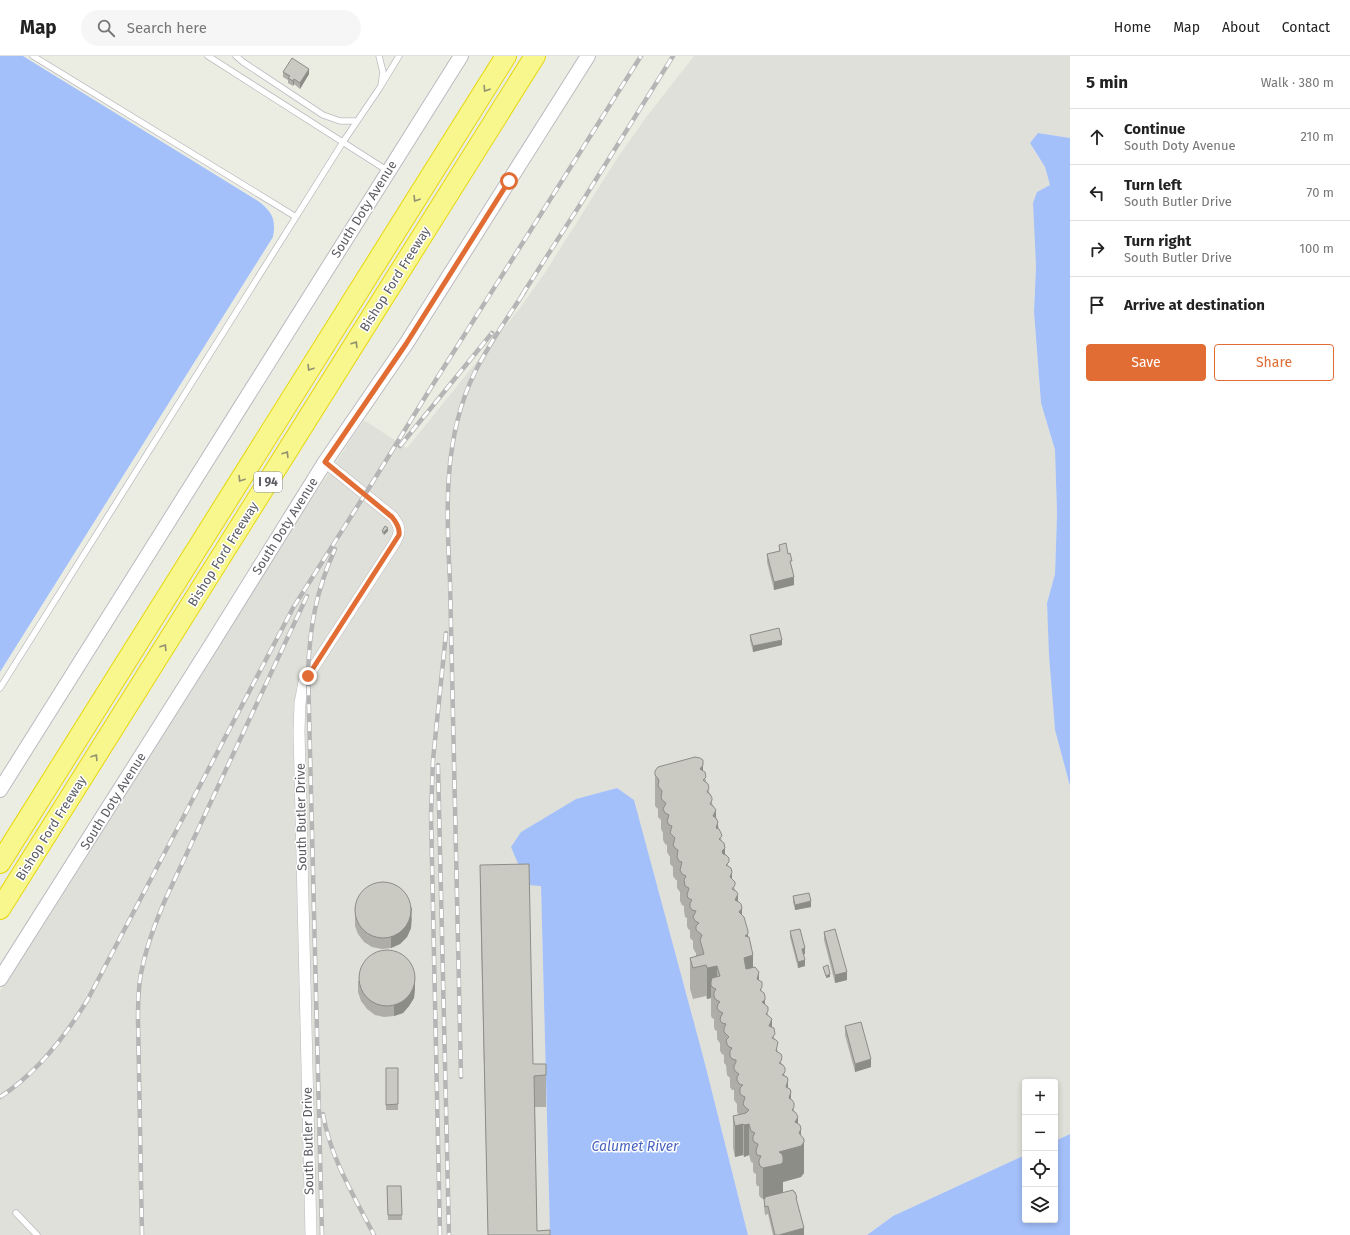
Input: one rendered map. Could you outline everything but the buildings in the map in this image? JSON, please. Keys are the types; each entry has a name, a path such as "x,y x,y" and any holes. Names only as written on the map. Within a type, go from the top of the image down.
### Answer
{"highway":[{"name":"Bishop Ford Freeway","path":"0,863 506,56"},
{"name":"Bishop Ford Freeway","path":"0,909 535,56"}],"street":[{"name":"South Doty Avenue","path":"0,790 461,56"},
{"name":"South Doty Avenue","path":"0,979 325,462 406,344 588,56"},
{"name":"South Butler Drive","path":"311,1235 298,730 300,702 304,682 394,544 400,530 392,517 325,462"}],"lane":[{"path":"34,56 296,217"},
{"path":"208,56 388,171"},
{"path":"218,56 219,63"},
{"path":"236,56 323,115 340,121 357,121"},
{"path":"379,56 383,72 381,86"},
{"path":"0,688 343,142 381,86 399,56"},
{"path":"16,1213 37,1235"}],"shaded area":[{"path":"694,56 1070,56 1070,138 1038,133 1030,143 1045,167 1050,185 1037,192 1034,312 1041,403 1055,450 1057,514 1055,574 1047,603 1055,730 1070,786 1070,1134 1058,1140 1058,1079 1022,1079 1022,1156 893,1216 867,1235 748,1235 704,1060 617,788 576,799 521,832 541,885 550,1235 0,1235 0,991 48,918 305,509 364,420 407,448 520,308 546,271 618,157 647,116"}],"water":[{"path":"0,56 23,56 258,201 270,213 274,221 274,226 273,237 0,672"},
{"path":"1038,133 1070,138 1070,786 1055,730 1049,655 1047,603 1055,574 1057,514 1055,450 1041,403 1034,312 1036,265 1033,203 1037,192 1050,185 1045,167 1030,143"},
{"name":"Calumet River","path":"617,788 634,800 704,1060 748,1235 550,1235 541,886 527,885 511,847 521,832 576,799"},
{"path":"1070,1134 1070,1235 867,1235 893,1216 1022,1156 1022,1223 1058,1223 1058,1140"}],"railway":[{"path":"0,1097 26,1077 49,1053 70,1027 88,999 293,608 641,56"},
{"path":"522,295 673,56"},
{"path":"461,1077 448,528 449,474 457,422 475,372 486,351 525,291"},
{"path":"400,446 492,333"},
{"path":"322,1235 308,671 310,639 315,609 323,579 335,549"},
{"path":"142,1235 138,1013 139,987 146,951 166,898 307,596"},
{"path":"440,1235 431,815 433,760 446,633"},
{"path":"438,765 449,1235"},
{"path":"323,1114 326,1130 337,1161 374,1235"}],"route":[{"path":"308,676 394,544 400,530 392,517 325,462 406,344 509,181"}]}
